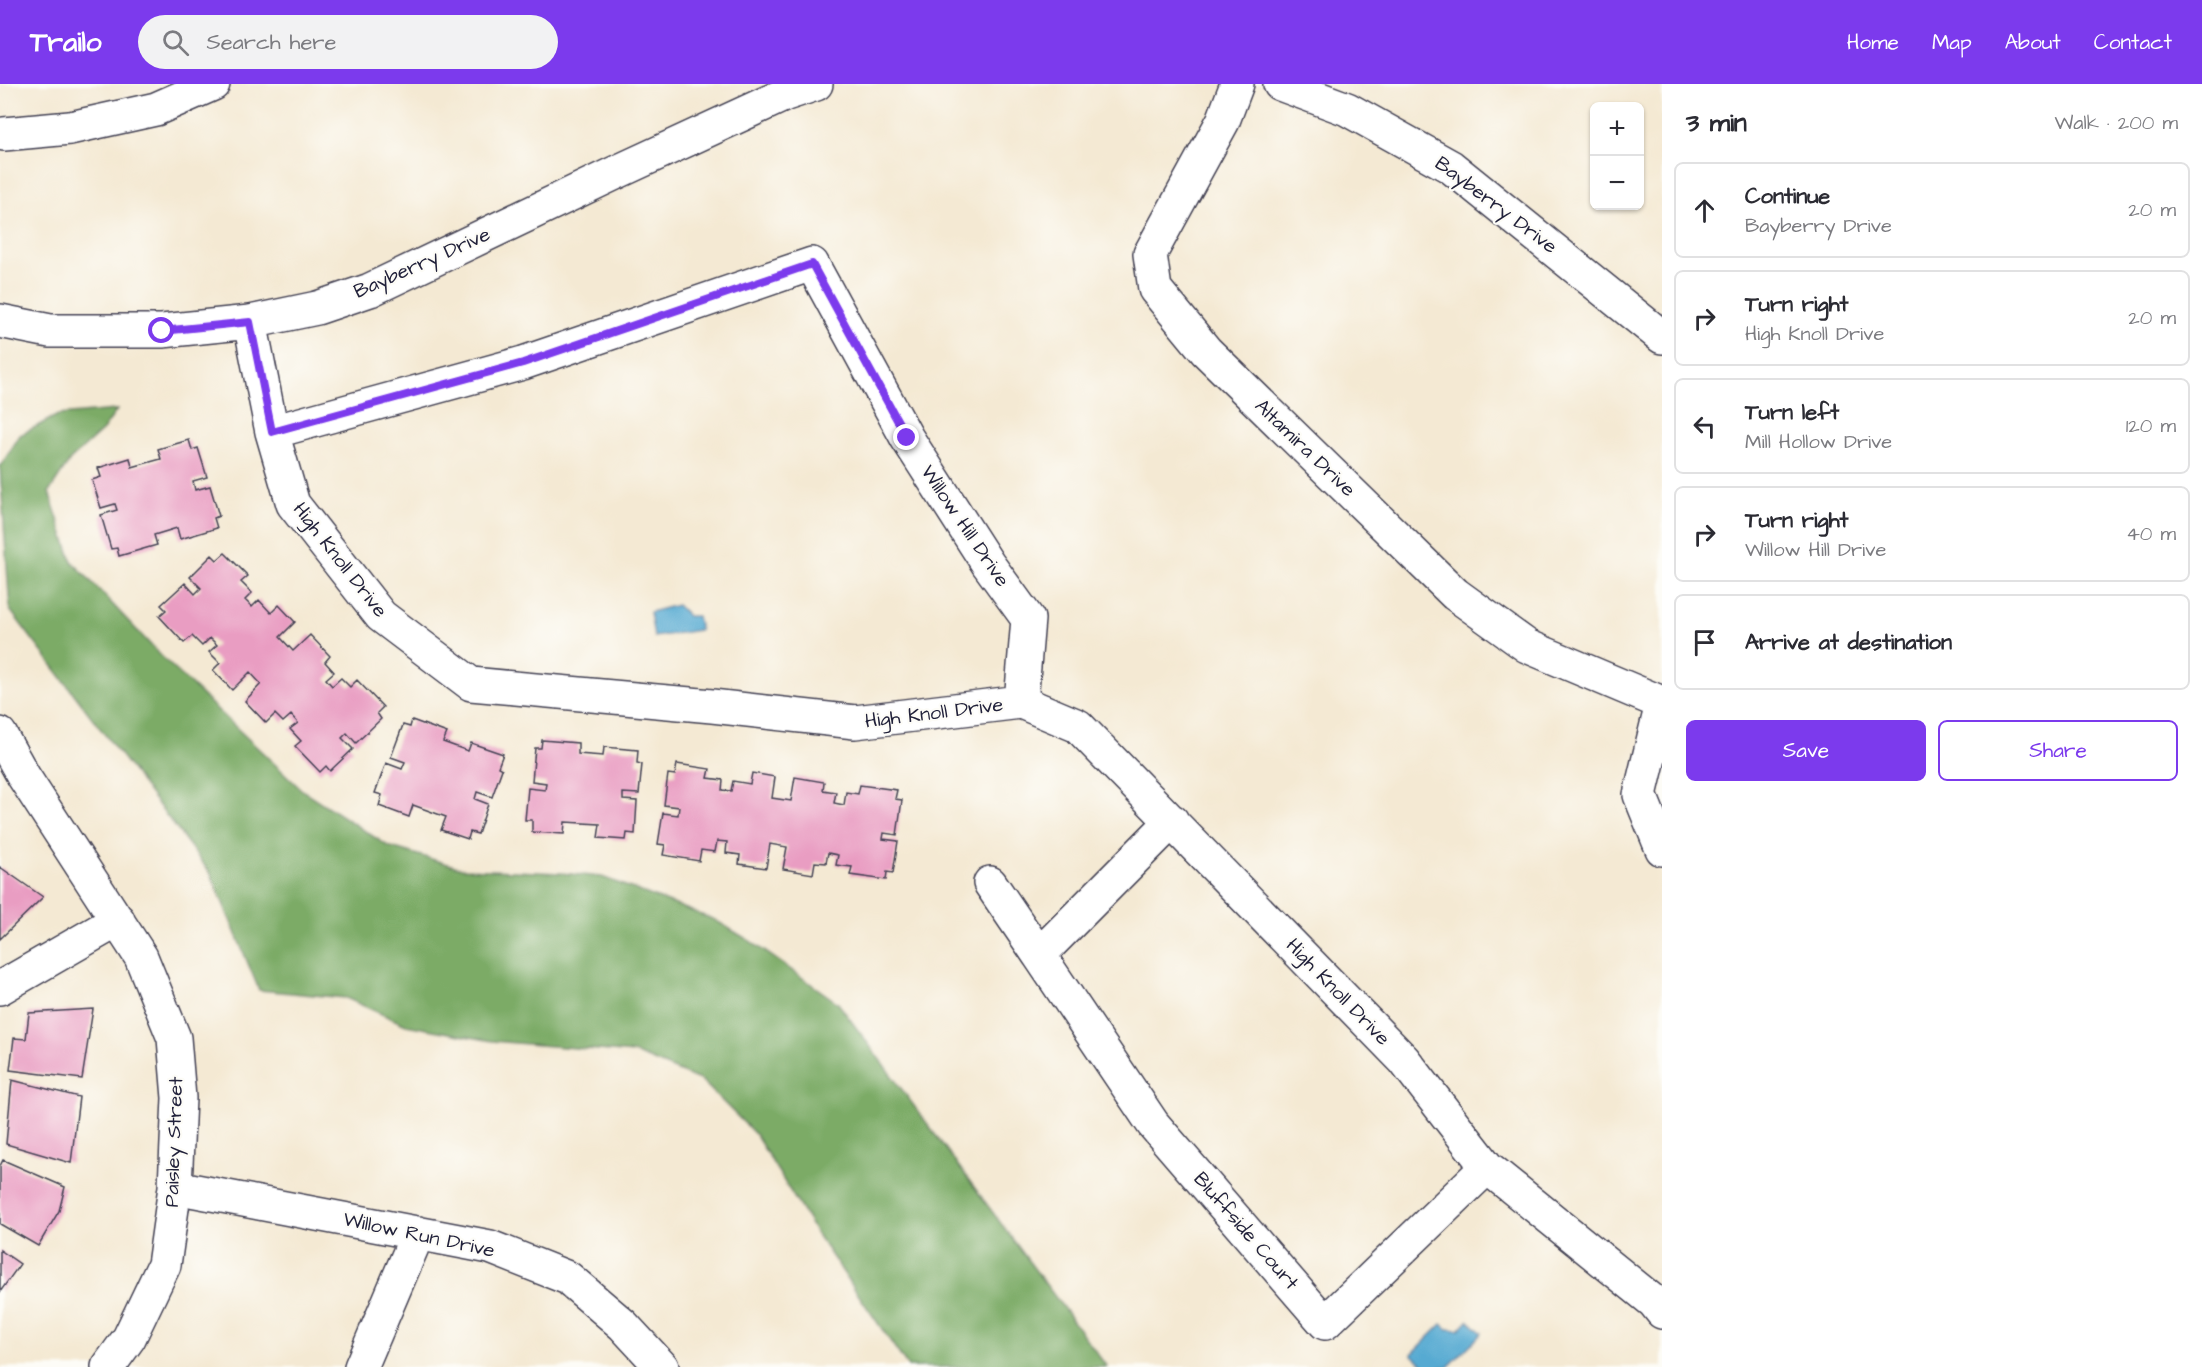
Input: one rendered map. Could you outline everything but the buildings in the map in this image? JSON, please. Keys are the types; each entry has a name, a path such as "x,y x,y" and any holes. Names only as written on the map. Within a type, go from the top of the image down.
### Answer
{"street":[{"path":"1,137 70,128 156,109 213,84"},
{"name":"Bayberry Drive","path":"0,321 50,331 151,331 250,322 317,308 370,290 786,94 816,84"},
{"name":"Altamira Drive","path":"1237,84 1222,121 1150,254 1155,289 1206,351 1455,594 1527,646 1662,704"},
{"name":"Bayberry Drive","path":"1280,84 1347,109 1451,167 1662,337"},
{"name":"Willow Hill Drive","path":"272,432 523,363 812,264 907,438 988,564 1028,619 1021,702"},
{"name":"High Knoll Drive","path":"250,322 272,432 293,504 381,616 471,684 701,704 855,722 1021,702 1078,726 1404,1060 1487,1167 1654,1302 1662,1312"},
{"path":"1662,704 1640,795 1662,849"},
{"name":"Paisley Street","path":"0,734 24,777 141,957 174,1038 179,1098 176,1187 164,1265 129,1338 108,1367"},
{"path":"1039,956 1172,821"},
{"name":"Bluffside Court","path":"990,883 1153,1124 1324,1323 1487,1167"},
{"path":"0,988 118,920"},
{"name":"Willow Run Drive","path":"176,1187 490,1247 568,1278 623,1325 662,1367"},
{"path":"361,1367 418,1233"}],"green space":[{"path":"117,410 103,430 70,460 49,492 72,561 163,658 302,790 388,846 465,869 602,877 715,920 750,941 838,1003 1107,1367 908,1367 816,1233 755,1134 702,1081 634,1053 492,1041 406,1025 346,998 259,990 211,874 10,610 0,467 20,435 58,415"}],"water":[{"path":"677,605 688,616 697,616 700,630 654,637 650,612"},
{"path":"1468,1320 1482,1333 1448,1367 1426,1367 1412,1354 1442,1324 1448,1329 1459,1330"}],"route":[{"path":"162,331 250,322 272,432 523,363 812,264 907,438"}]}
